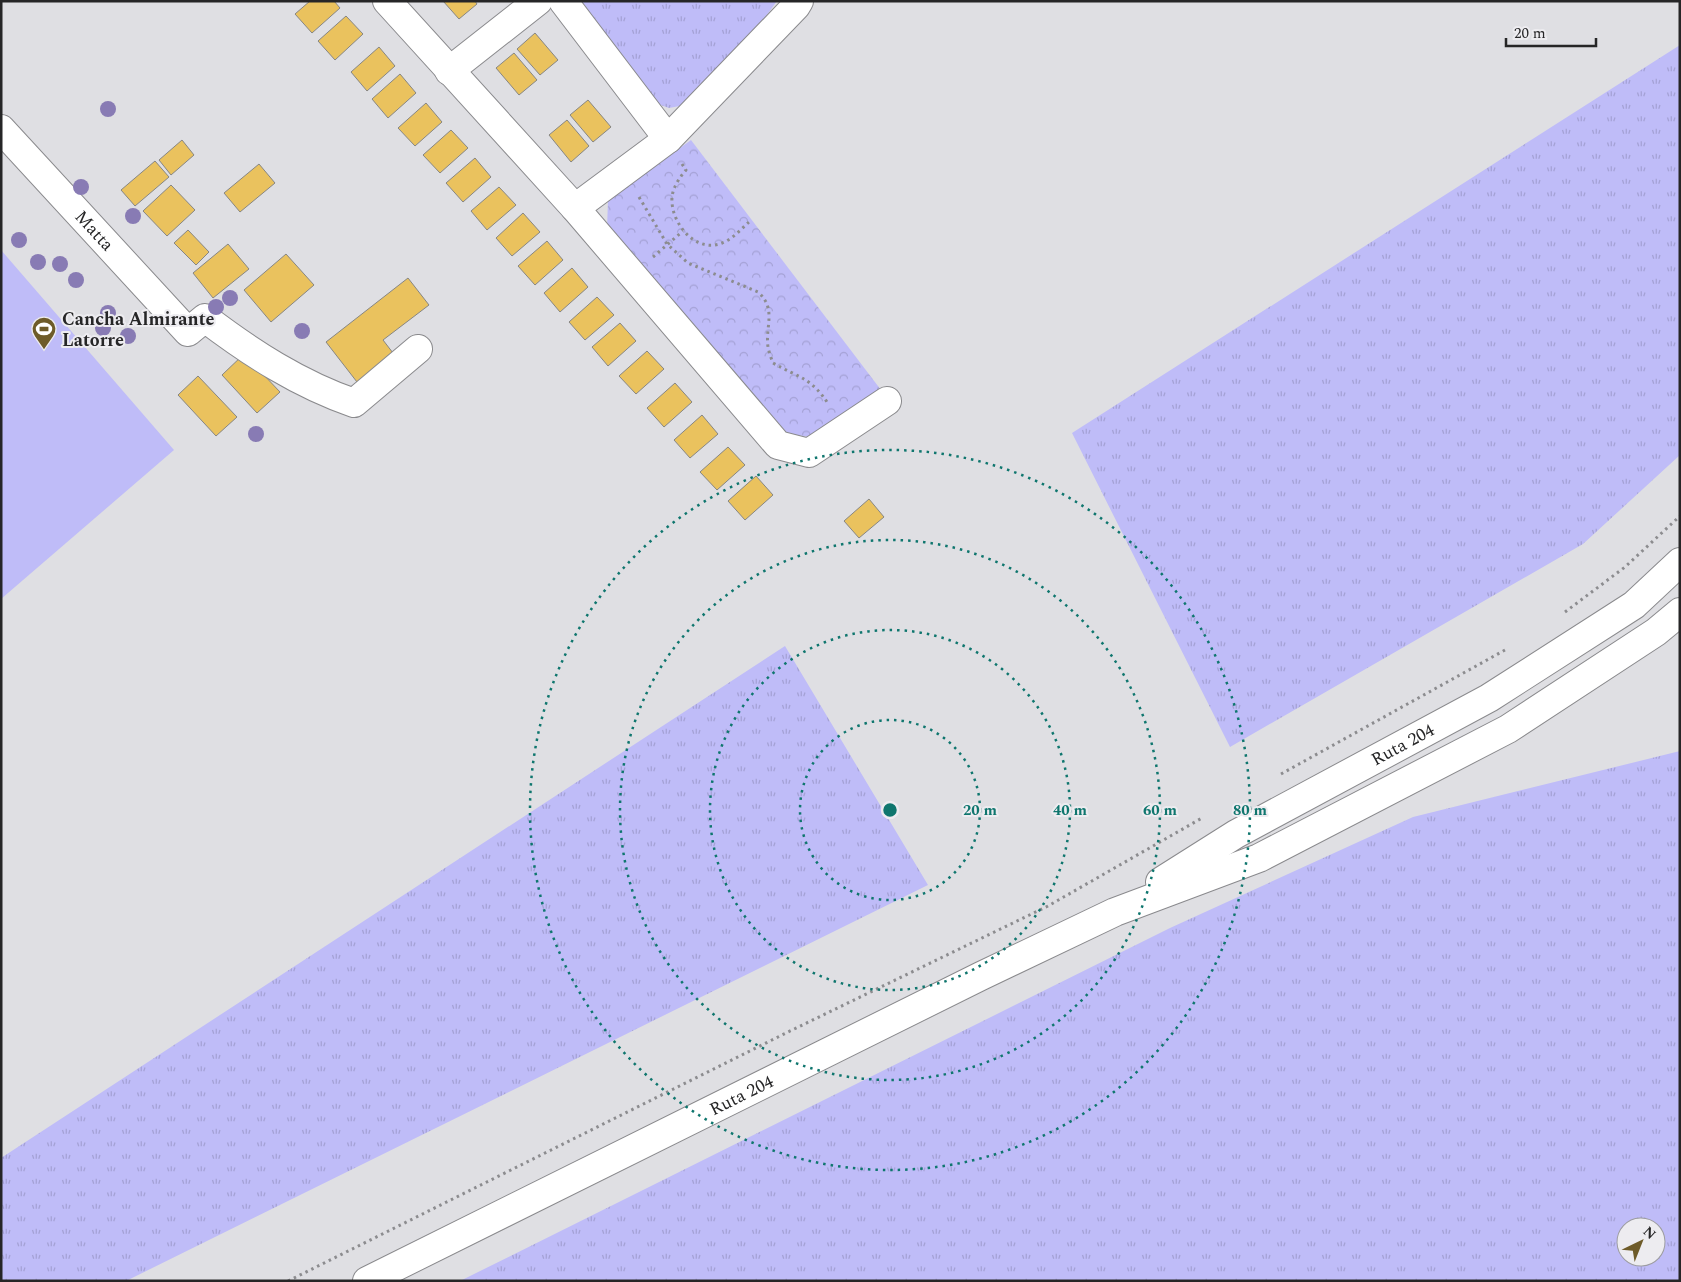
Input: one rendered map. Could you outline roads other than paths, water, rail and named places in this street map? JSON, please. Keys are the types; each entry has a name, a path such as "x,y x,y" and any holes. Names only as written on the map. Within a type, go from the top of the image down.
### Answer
{"main road":[{"path":"387,1 575,208 778,444 809,453 887,400"},
{"path":"449,71 538,1"},
{"path":"563,1 673,148"},
{"path":"575,208 624,171 673,148 796,3"},
{"name":"Matta","path":"1,128 188,332 204,318 240,345 278,369 333,396 354,402 418,349"},
{"name":"Ruta 204","path":"1115,912 1236,834 1489,698 1634,605 1680,562"},
{"name":"Ruta 204","path":"367,1281 981,976 1115,912 1259,858 1508,728 1656,632 1680,612"}],"place":[{"name":"Cancha Almirante Latorre","path":"44,350"}]}
